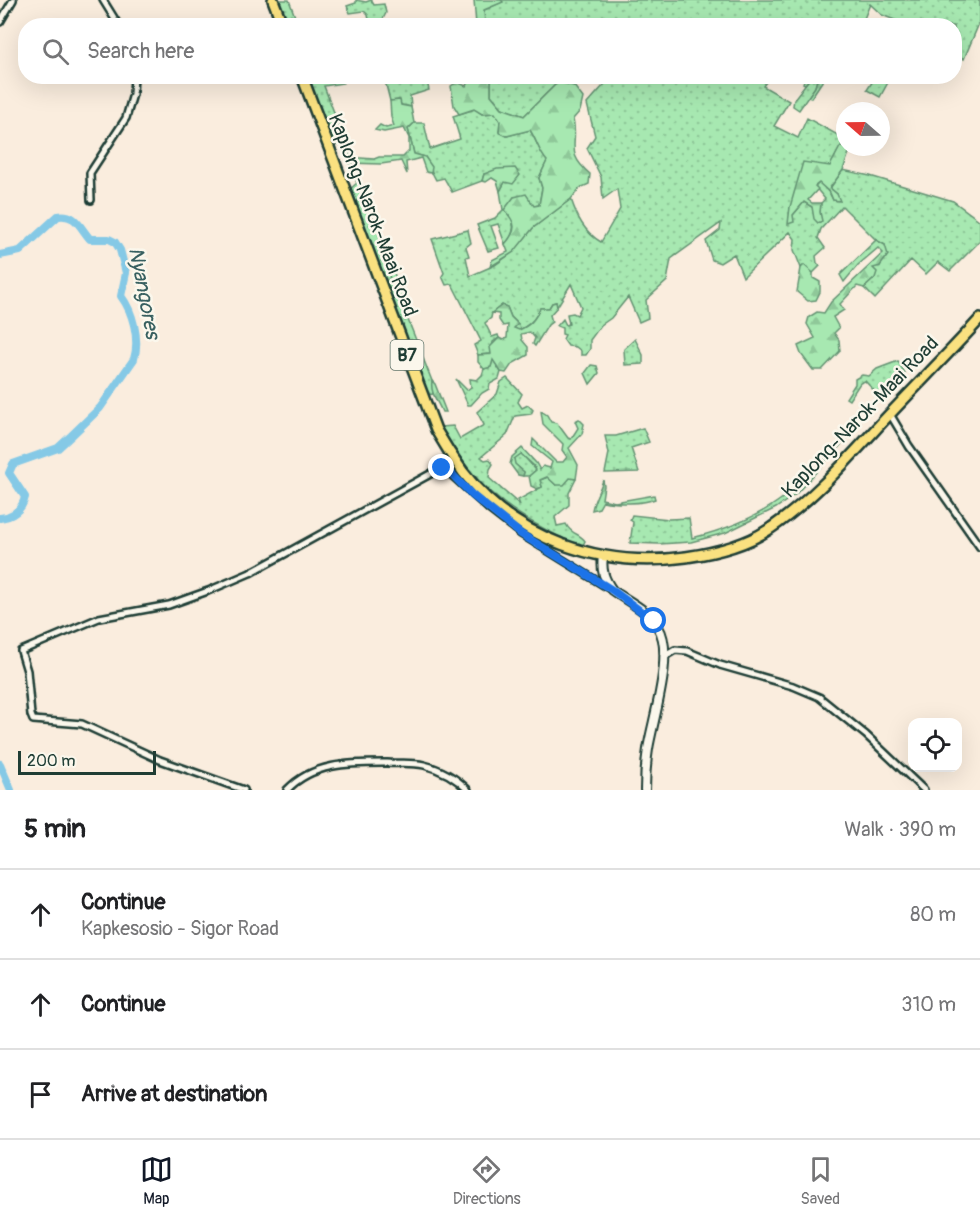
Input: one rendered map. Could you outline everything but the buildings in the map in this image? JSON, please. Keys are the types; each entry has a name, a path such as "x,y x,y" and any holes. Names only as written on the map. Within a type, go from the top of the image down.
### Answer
{"highway":[{"path":"273,0 280,18"},
{"name":"Kaplong-Narok-Maai Road","path":"305,84 429,414 449,452 477,488 504,512 568,548 636,560 670,559 706,554 756,537 794,511 828,481 980,319"}],"main road":[{"path":"603,556 603,574 612,590 654,621 663,636 665,656 648,749 645,790"}],"street":[{"path":"0,22 13,0"},
{"path":"103,0 114,18"},
{"path":"91,200 90,173 126,118 134,84"},
{"path":"890,414 909,446 980,547"},
{"path":"243,790 160,760 82,724 33,720 22,650 99,618 168,605 250,573 443,467 490,510 521,534 612,590"},
{"path":"665,656 675,650 687,651 720,665 793,686 819,697 866,735 924,790"},
{"path":"287,790 315,772 342,763 356,762 424,765 443,772 468,790"}],"green space":[{"path":"278,0 289,0 295,18 285,18"},
{"path":"356,0 366,2 371,0 374,5 384,4 386,13 384,18 369,18 364,11 350,13 347,6 356,3"},
{"path":"474,0 501,0 503,2 484,10 485,18 475,18"},
{"path":"501,0 980,0 980,21 964,59 962,58 962,18 890,18 882,15 870,4 864,18 484,18 484,10 502,2"},
{"path":"310,84 337,84 324,86 351,157 348,157 343,146 333,144"},
{"path":"386,84 428,84 429,90 410,96 411,107 401,105 399,100 390,101"},
{"path":"462,84 466,86 467,84 491,84 491,95 502,108 524,116 556,84 574,86 583,98 580,111 573,119 574,148 577,160 590,174 589,184 580,188 571,199 533,228 514,252 490,267 492,260 508,252 505,244 514,230 511,218 504,210 514,197 526,194 534,206 539,205 542,188 539,178 547,161 530,130 507,136 499,132 500,121 495,113 482,114 474,109 459,114 454,106 451,86"},
{"path":"491,84 556,84 524,116 502,108 491,95"},
{"path":"605,84 765,84 763,86 789,101 774,126 798,138 807,118 836,134 836,155 830,166 790,207 789,224 804,202 820,212 821,203 825,199 815,187 820,182 833,200 837,194 830,188 843,170 953,201 980,221 980,241 950,271 938,262 926,274 911,260 875,299 864,288 875,278 873,267 880,266 885,245 876,240 842,206 821,229 818,238 825,248 816,256 820,266 813,273 804,265 801,268 794,250 795,239 790,232 743,277 734,254 720,263 712,260 706,241 720,230 721,223 671,259 667,281 646,300 648,318 639,322 628,297 590,340 590,349 586,355 581,355 581,351 576,347 568,346 563,339 565,335 562,334 562,328 557,326 563,319 566,325 569,324 567,314 577,315 581,307 571,284 557,307 556,302 552,303 549,308 540,308 531,322 518,331 514,327 518,324 511,317 507,307 502,305 485,323 492,337 498,335 499,338 493,342 491,354 478,355 474,345 481,341 452,284 446,285 432,239 468,230 471,243 466,247 469,256 466,257 470,276 495,265 513,252 533,228 571,199 582,223 590,234 601,242 620,209 617,189 603,199 601,177 587,148 595,136 587,104"},
{"path":"805,84 816,84 799,110 793,106 794,99"},
{"path":"816,84 820,84 811,98 808,97"},
{"path":"871,84 887,84 880,97 867,90"},
{"path":"400,100 401,105 411,107 414,123 408,129 414,154 425,157 432,167 431,173 426,172 421,158 406,162 407,174 401,161 381,164 349,163 348,157 374,159 403,157 409,151 409,138 404,128 384,132 375,130 380,125 386,128 394,126 390,101"},
{"path":"475,109 482,114 495,113 500,121 499,132 507,136 530,130 547,161 539,178 542,188 539,205 534,206 514,197 509,205 513,221 512,234 505,244 498,224 491,226 499,248 488,251 477,225 495,218 503,210 500,191 505,182 484,174 482,181 452,192 444,178 436,180 425,157 414,154 408,129 414,123 424,123 430,149 460,139 453,116"},
{"path":"836,155 848,156 843,170 830,188 837,194 840,201 833,200 830,193 819,183 815,186 818,189 808,200 812,203 821,203 822,221 818,223 814,219 812,207 804,202 793,215 794,222 788,224 790,207 803,162 830,166"},
{"path":"349,163 352,163 388,258 386,259 390,280 396,289 432,381 433,394 426,395 349,190 357,183"},
{"path":"515,168 520,175 513,184 505,182 500,191 497,181 492,178 486,182 482,181 484,174 497,169"},
{"path":"876,240 885,245 888,255 880,266 873,268 877,272 875,278 864,288 857,286 840,304 844,310 833,317 839,328 834,333 839,340 840,351 822,370 813,370 798,346 815,338 807,324 809,317 817,312 824,313 831,302 883,253 878,248 858,265 844,282 840,275"},
{"path":"388,258 404,300 400,300 390,280 386,259"},
{"path":"804,265 813,273 813,278 820,282 820,292 816,300 808,301 797,292 801,268"},
{"path":"556,302 557,307 550,315 552,322 535,346 533,344 535,338 530,332 521,334 522,340 528,347 528,355 512,364 506,373 501,372 493,360 491,367 484,369 478,362 478,355 491,354 490,347 499,338 503,340 507,338 508,325 503,326 499,320 499,314 492,313 502,305 507,307 511,317 518,324 514,328 519,330 532,322 540,308 549,308 552,303"},
{"path":"635,339 643,355 643,364 625,365 624,349"},
{"path":"493,359 501,372 499,379 490,384 489,389 471,405 468,405 456,379 467,390 471,387 470,379 477,380 484,369 491,367"},
{"path":"898,361 905,373 899,383 882,399 865,381 860,383 849,400 846,398 855,384 855,379 862,375 869,376 877,369"},
{"path":"591,365 597,366 599,373 590,384 585,373"},
{"path":"507,378 522,394 518,402 522,408 528,405 533,410 531,414 515,416 507,435 481,457 485,460 489,459 493,464 489,478 520,505 518,500 542,487 540,480 548,477 556,485 570,478 576,479 569,493 569,505 555,517 557,526 566,524 570,530 583,538 585,541 582,547 536,525 500,500 469,469 441,427 453,426 460,439 484,425 477,412 497,394 501,382"},
{"path":"432,381 446,412 442,412 435,397"},
{"path":"541,411 551,422 557,423 571,439 578,428 575,421 579,419 584,424 582,434 569,448 578,465 576,479 570,478 564,485 556,485 547,477 540,480 542,487 537,489 531,486 529,476 536,470 534,466 521,454 514,459 515,464 524,472 523,476 518,475 510,464 512,457 522,448 540,470 543,466 550,468 552,462 532,446 533,439 556,462 563,462 567,457 562,450 563,444 543,424"},
{"path":"861,423 796,494 776,508 725,533 691,542 630,543 632,515 669,519 689,518 692,538 751,517 794,489"},
{"path":"643,428 649,442 631,448 639,472 605,473 609,453 605,436 616,436"},
{"path":"521,453 536,470 529,476 523,476 524,472 514,464 514,459"},
{"path":"603,480 602,499 615,502 654,495 655,499 629,503 615,503 603,501 599,508 592,510"}],"waterway":[{"name":"Nyangores","path":"0,255 20,251 58,216 73,219 90,239 109,239 115,242 120,250 126,273 121,296 132,318 136,334 134,359 100,408 58,448 13,464 9,473 25,497 22,506 16,512 0,518"},
{"name":"Nyangores","path":"0,764 11,790"}],"route":[{"path":"442,468 446,468 472,495 521,534 550,554 612,590 654,621"}]}
